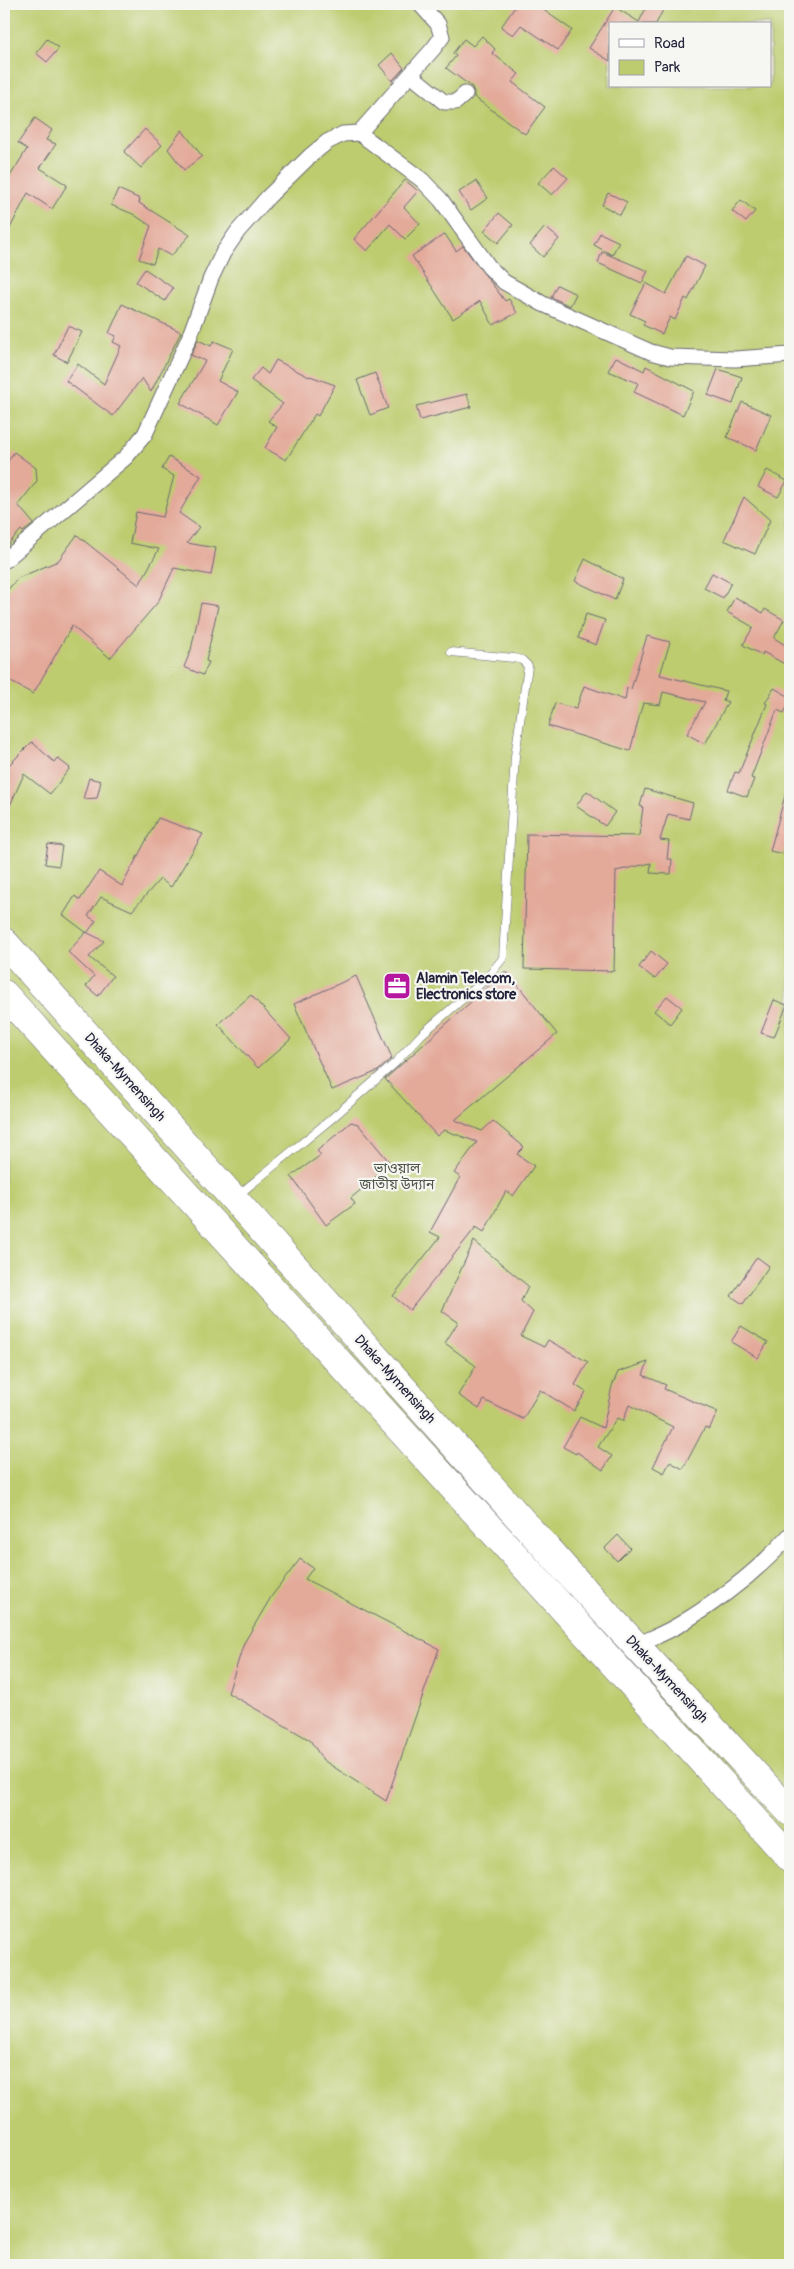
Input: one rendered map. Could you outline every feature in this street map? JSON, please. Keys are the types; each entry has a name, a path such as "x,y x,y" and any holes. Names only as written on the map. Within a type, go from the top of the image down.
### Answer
{"highway":[{"name":"Dhaka-Mymensingh","path":"4,942 565,1569 790,1812"},
{"name":"Dhaka-Mymensingh","path":"4,994 790,1858"}],"street":[{"path":"359,133 412,76 442,37 438,24 420,4"},
{"path":"412,76 444,102 456,102 465,94"},
{"path":"4,561 126,457 145,434 189,338 211,278 223,253 238,231 268,197 310,156 327,142 343,134 359,133 422,180 441,200 489,268 504,282 543,304 650,352 670,357 735,359 790,355"},
{"path":"637,1646 681,1624 738,1583 775,1552 790,1535"}],"lane":[{"path":"233,1198 330,1120 395,1063 422,1034 487,978 503,958 515,756 528,666 522,660 514,658 450,652"}],"green space":[{"name":"ভাওয়াল জাতীয় উদ্যান","path":"4,4 790,4 790,2265 4,2265"}],"building":[{"path":"517,4 535,4 572,30 558,50 521,25 513,35 501,27"},
{"path":"648,4 666,4 657,22 639,22"},
{"path":"615,7 639,22 609,22 609,60 589,48"},
{"path":"482,36 495,49 492,53 519,74 512,82 545,107 525,134 474,97 472,87 446,68 456,56 453,53 464,39 473,46"},
{"path":"47,39 59,48 47,62 36,53"},
{"path":"392,53 404,68 392,81 379,65"},
{"path":"35,118 52,130 46,140 56,144 40,168 67,185 52,209 28,193 4,240 4,186 27,149 18,143"},
{"path":"145,129 162,145 141,168 124,152"},
{"path":"182,130 202,156 184,170 168,149"},
{"path":"554,166 568,178 552,195 538,183"},
{"path":"405,180 418,191 404,207 420,224 405,239 390,224 367,251 354,239"},
{"path":"476,181 488,198 471,210 459,192"},
{"path":"118,189 140,199 139,203 190,235 171,256 158,249 153,264 139,259 151,226 133,214 111,205"},
{"path":"608,193 627,202 620,215 602,205"},
{"path":"741,200 755,211 746,222 732,211"},
{"path":"499,213 513,225 498,243 484,231"},
{"path":"545,227 559,239 543,257 530,245"},
{"path":"600,233 619,242 612,255 594,245"},
{"path":"445,234 456,251 463,246 505,301 509,299 517,313 493,325 480,301 453,319 412,256"},
{"path":"602,252 648,271 642,283 598,263"},
{"path":"686,256 705,266 688,300 685,298 675,320 670,317 662,334 643,325 645,321 630,314 646,283 666,294"},
{"path":"145,269 173,288 165,301 136,282"},
{"path":"557,285 576,294 570,306 551,297"},
{"path":"122,304 181,332 151,392 142,378 113,416 66,381 78,364 104,384 121,346 113,342 116,336 109,333"},
{"path":"68,326 82,332 67,362 54,355"},
{"path":"198,340 211,346 214,341 233,349 218,381 238,392 218,425 180,403 205,361 191,355"},
{"path":"616,357 644,371 646,366 694,391 683,415 634,392 638,383 608,371"},
{"path":"276,360 309,377 335,385 318,416 315,414 286,460 265,448 277,427 268,421 283,404 251,380 261,368 268,374"},
{"path":"718,369 742,377 733,404 708,395"},
{"path":"375,373 388,408 370,415 357,380"},
{"path":"467,394 471,407 420,420 416,406"},
{"path":"742,402 771,415 756,450 727,437"},
{"path":"14,452 36,468 37,481 18,505 34,524 23,532 21,530 4,549 4,467"},
{"path":"169,457 201,476 179,513 199,527 187,543 216,548 211,575 174,568 158,602 110,658 72,626 33,694 4,678 4,594 18,578 58,561 77,535 139,585 159,549 130,543 136,512 163,517 174,476 162,469"},
{"path":"767,470 787,481 778,497 758,487"},
{"path":"744,497 770,520 755,554 724,540"},
{"path":"585,559 623,579 615,600 575,581"},
{"path":"712,573 731,583 723,598 704,588"},
{"path":"735,597 763,613 765,609 784,620 774,638 790,648 790,667 763,652 762,655 743,645 753,627 727,612"},
{"path":"201,603 218,606 206,661 209,662 203,675 184,667 191,650"},
{"path":"586,614 605,620 596,645 578,638"},
{"path":"647,636 670,642 660,675 726,691 723,700 728,702 705,744 687,734 705,702 663,692 660,705 643,703 630,751 548,726 555,703 576,709 584,686 625,700 627,688 631,689"},
{"path":"774,688 790,697 790,702 784,713 777,710 751,778 754,779 747,797 728,790 735,772 739,773 767,704 765,703"},
{"path":"32,742 54,762 57,758 70,768 50,794 24,774 4,819 4,770"},
{"path":"89,778 101,781 97,798 83,799"},
{"path":"645,789 693,803 689,819 668,814 660,840 669,841 667,859 672,859 671,874 650,873 651,863 616,871 614,971 524,969 527,834 639,836 643,807 640,806"},
{"path":"587,791 615,812 605,826 576,806"},
{"path":"786,792 790,793 790,830 783,854 770,851"},
{"path":"158,818 203,834 171,887 160,879 132,911 101,897 88,916 96,921 87,933 63,915 75,896 80,900 99,871 122,886"},
{"path":"48,844 62,846 59,866 45,864"},
{"path":"86,932 104,941 89,957 113,976 98,996 86,986 94,976 68,952"},
{"path":"651,951 667,964 655,979 639,967"},
{"path":"503,973 508,973 557,1034 455,1120 482,1131 493,1121 524,1147 517,1154 534,1166 513,1196 506,1191 484,1232 476,1227 410,1310 393,1296 440,1237 430,1232 460,1177 454,1173 477,1142 444,1130 437,1136 385,1079"},
{"path":"356,976 392,1058 378,1071 332,1090 294,1004"},
{"path":"251,995 291,1039 258,1068 218,1024"},
{"path":"667,996 682,1008 670,1024 654,1011"},
{"path":"774,1000 787,1005 774,1037 761,1033"},
{"path":"351,1122 358,1124 391,1164 351,1198 355,1204 326,1225 291,1176 321,1155 317,1151"},
{"path":"474,1241 528,1286 521,1301 533,1312 521,1336 544,1347 548,1340 588,1362 575,1385 586,1392 574,1411 540,1390 523,1419 484,1400 479,1409 458,1395 476,1366 445,1343 458,1322 442,1311"},
{"path":"757,1257 769,1266 743,1304 731,1296"},
{"path":"741,1326 768,1342 758,1358 731,1342"},
{"path":"648,1362 643,1375 666,1385 664,1389 718,1412 709,1429 705,1427 683,1469 670,1462 664,1473 653,1467 673,1427 629,1405 623,1421 617,1418 598,1447 612,1456 603,1470 577,1452 576,1454 563,1447 580,1417 603,1428 612,1386 618,1372"},
{"path":"618,1535 630,1548 617,1561 605,1548"},
{"path":"300,1559 313,1568 305,1579 439,1649 386,1801 323,1760 310,1740 228,1693 244,1643 271,1597"}],"place":[{"name":"Alamin Telecom, Electronics store","path":"397,986"}]}
